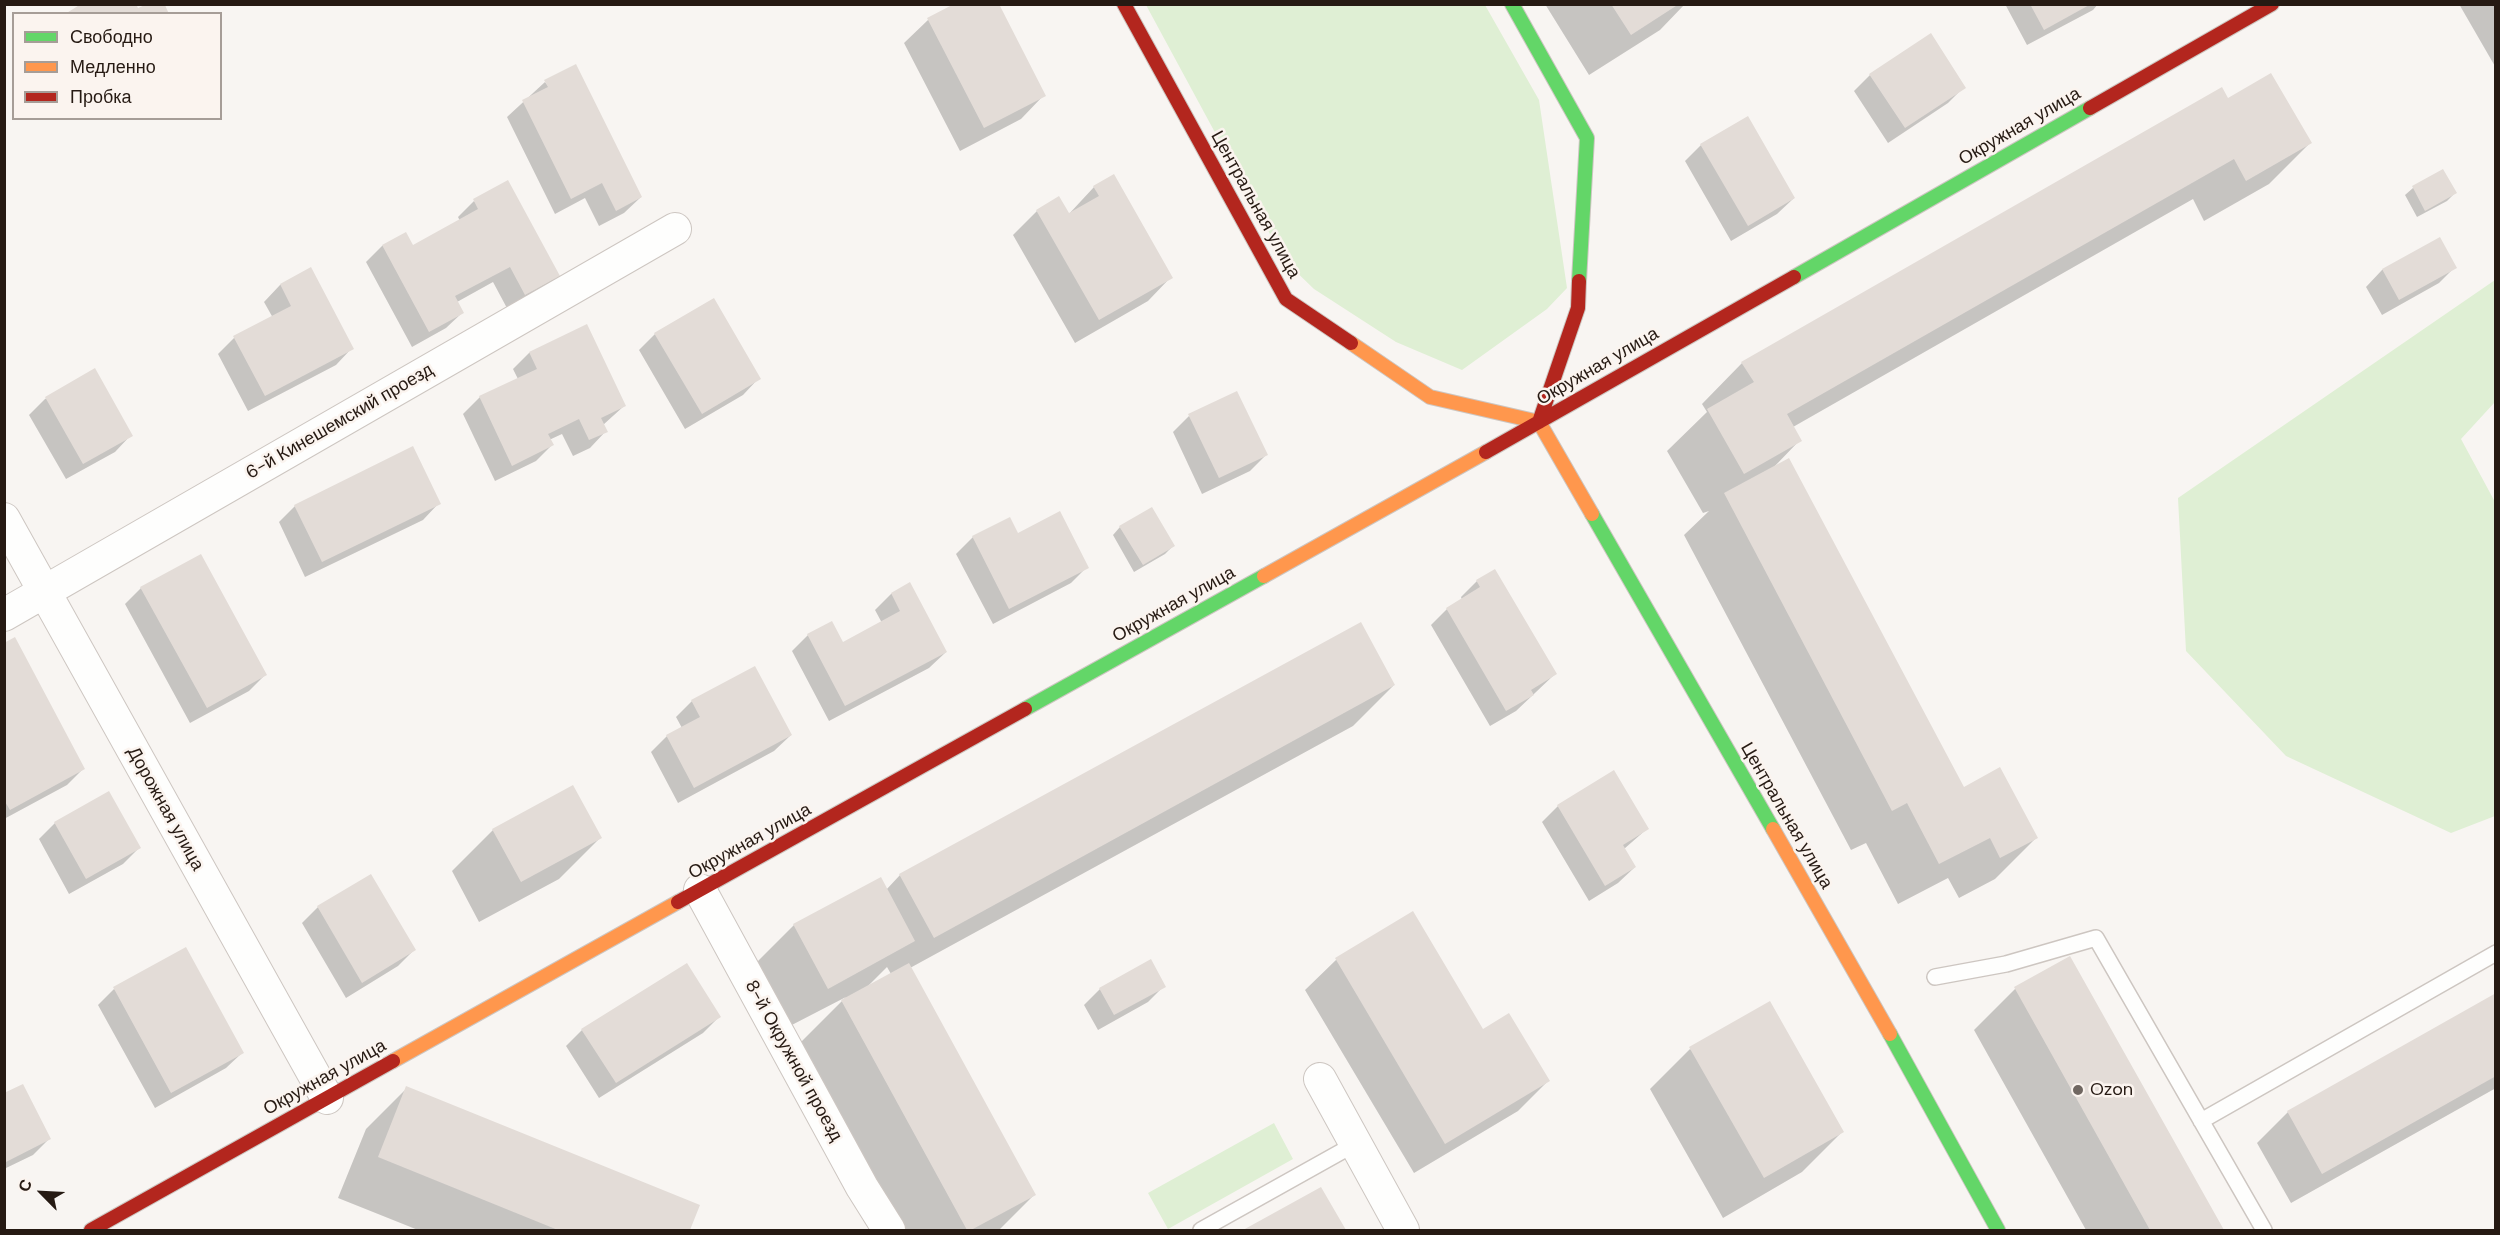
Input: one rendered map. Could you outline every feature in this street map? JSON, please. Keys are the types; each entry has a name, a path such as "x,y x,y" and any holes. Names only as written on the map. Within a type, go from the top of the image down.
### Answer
{"street":[{"name":"Центральная улица","path":"1124,4 1286,299 1430,397 1539,422 1870,1000 1998,1230"},
{"path":"1512,4 1587,138 1578,308 1539,422"},
{"name":"Окружная улица","path":"90,1230 1539,422 2272,4"},
{"name":"6-й Кинешемский проезд","path":"4,615 675,229"},
{"name":"Дорожная улица","path":"4,519 327,1098"},
{"name":"8-й Окружной проезд","path":"700,890 862,1187 889,1230"},
{"path":"1320,1079 1403,1230"}],"lane":[{"path":"1935,977 2006,964 2096,938 2264,1230"},
{"path":"2201,1121 2496,953"},
{"path":"1201,1230 1355,1144"}],"green space":[{"path":"1146,5 1485,5 1539,100 1567,288 1547,309 1462,370 1396,342 1314,289 1284,260"},
{"path":"2495,280 2495,402 2461,439 2495,502 2495,816 2451,833 2286,756 2186,651 2178,498"},
{"path":"1274,1123 1293,1159 1168,1229 1148,1193"}],"building":[{"path":"81,4 136,4 138,8 145,5 165,5 168,12 68,12"},
{"path":"954,4 999,4 1046,96 984,128 927,18"},
{"path":"1611,4 1679,4 1631,35"},
{"path":"2030,4 2091,4 2044,30"},
{"path":"1931,33 1966,88 1905,128 1869,74"},
{"path":"576,64 642,197 616,211 602,183 571,199 522,100 548,87 544,80"},
{"path":"2271,73 2312,143 2246,181 2234,159 1787,414 1802,441 1744,474 1707,409 1754,382 1741,362 2222,87 2228,98"},
{"path":"1748,116 1795,198 1748,226 1700,144"},
{"path":"2443,169 2457,193 2425,211 2412,186"},
{"path":"1114,174 1173,278 1099,320 1036,210 1059,196 1069,213 1099,196 1093,186"},
{"path":"508,180 560,276 525,295 510,267 455,296 464,313 429,332 382,245 406,232 413,245 478,209 473,199"},
{"path":"2440,237 2457,268 2399,300 2382,269"},
{"path":"311,267 354,349 265,396 233,336 291,306 280,284"},
{"path":"714,298 761,379 702,414 654,333"},
{"path":"587,324 626,406 601,418 608,432 589,440 579,419 548,434 554,445 512,466 479,396 537,369 529,352"},
{"path":"95,368 133,436 83,464 45,397"},
{"path":"1237,391 1268,455 1219,478 1188,414"},
{"path":"413,446 441,504 322,562 294,505"},
{"path":"1789,458 1964,787 2000,767 2038,838 2000,858 1990,838 1939,864 1907,803 1892,811 1724,493"},
{"path":"1152,507 1175,546 1143,565 1119,526"},
{"path":"1060,511 1089,568 1009,609 972,536 1010,517 1018,533"},
{"path":"201,554 267,675 207,708 140,587"},
{"path":"1495,569 1557,674 1531,690 1534,695 1506,711 1446,608 1480,587 1476,580"},
{"path":"910,582 947,652 845,706 807,634 832,621 843,642 900,611 891,593"},
{"path":"1361,622 1395,685 934,938 899,874"},
{"path":"15,637 85,769 10,810 4,800 4,643"},
{"path":"755,666 792,735 694,788 666,735 700,717 691,700"},
{"path":"1614,770 1649,829 1623,845 1636,867 1605,886 1557,805"},
{"path":"573,785 602,838 521,882 492,829"},
{"path":"109,791 141,848 86,879 54,822"},
{"path":"371,874 416,950 362,983 317,906"},
{"path":"881,877 915,941 828,989 793,924"},
{"path":"1413,911 1483,1029 1509,1013 1550,1081 1445,1144 1335,958"},
{"path":"186,947 244,1053 171,1093 113,987"},
{"path":"2070,956 2224,1230 2150,1230 2014,987"},
{"path":"1151,959 1166,987 1114,1015 1099,988"},
{"path":"687,963 721,1017 616,1083 581,1029"},
{"path":"909,963 1036,1195 971,1230 967,1230 841,1000"},
{"path":"2496,993 2496,1076 2322,1174 2287,1111"},
{"path":"1770,1001 1844,1132 1764,1178 1689,1047"},
{"path":"23,1084 51,1139 4,1163 4,1093"},
{"path":"406,1086 700,1205 690,1230 558,1230 378,1157"},
{"path":"1321,1187 1346,1230 1243,1230"}],"traffic: fast":[{"path":"1512,4 1587,138 1579,281"},
{"path":"1794,277 2090,108"},
{"path":"1592,514 1773,829"},
{"path":"1025,709 1264,576"},
{"path":"1890,1034 1998,1230"}],"traffic: slow":[{"path":"1351,343 1430,397 1539,422 1592,514"},
{"path":"1264,576 1486,452"},
{"path":"1773,829 1890,1034"},
{"path":"393,1061 678,902"}],"traffic: jam":[{"path":"1124,4 1286,299 1351,343"},
{"path":"2090,108 2272,4"},
{"path":"1486,452 1794,277"},
{"path":"1539,422 1578,308 1579,281"},
{"path":"678,902 1025,709"},
{"path":"91,1230 393,1061"}],"place":[{"name":"Ozon","path":"2078,1090"}]}
